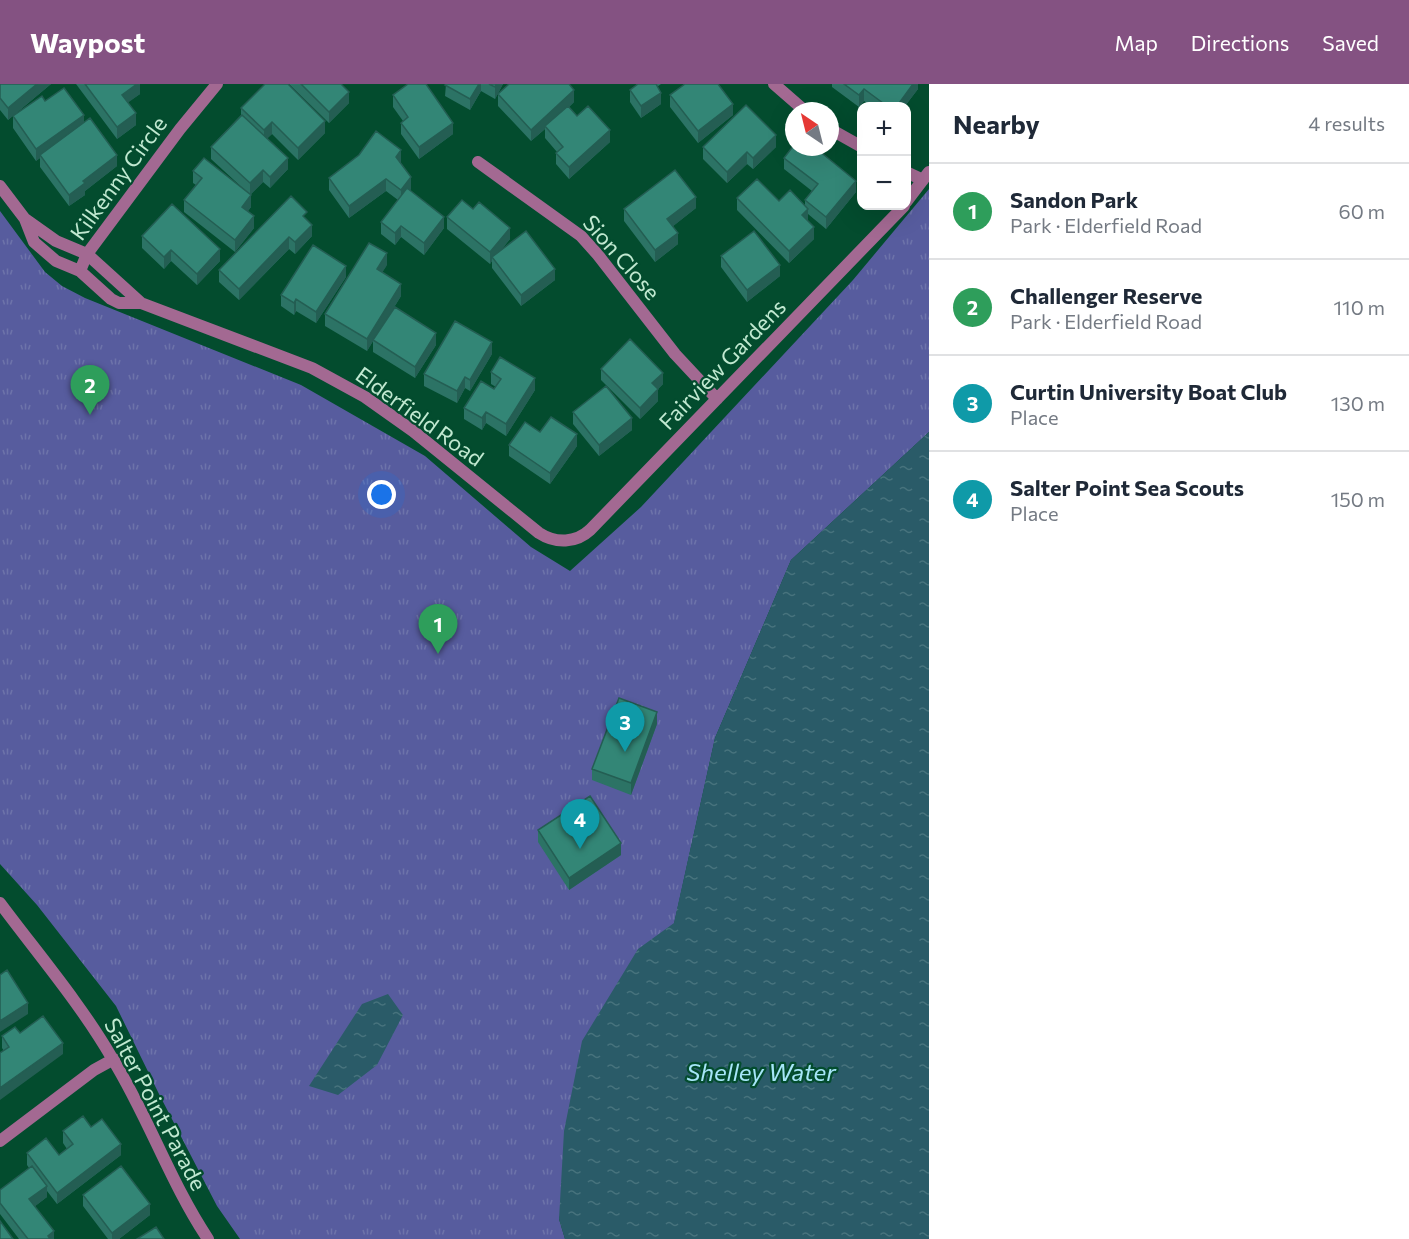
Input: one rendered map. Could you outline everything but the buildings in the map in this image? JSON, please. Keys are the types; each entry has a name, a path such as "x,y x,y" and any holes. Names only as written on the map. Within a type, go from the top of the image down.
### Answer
{"street":[{"name":"Kilkenny Circle","path":"80,271 87,254 180,129 217,84"},
{"path":"774,84 795,102"},
{"path":"839,134 857,145"},
{"name":"Sion Close","path":"478,162 580,236 598,255 669,346 717,399"},
{"path":"911,173 926,176"},
{"name":"Fairview Gardens","path":"911,196 926,176"},
{"name":"Elderfield Road","path":"0,186 25,219 34,242 56,261 80,271 111,299 119,303 141,303 312,368 365,397 413,431 539,534 549,539 562,541"},
{"name":"Fairview Gardens","path":"562,541 577,538 587,532 899,210"},
{"name":"Elderfield Road","path":"25,219 56,241 87,254 141,303"},
{"name":"Salter Point Parade","path":"0,903 114,1059 191,1214 208,1239"},
{"path":"0,1141 94,1070 114,1059"}],"green space":[{"path":"929,189 929,432 791,560 715,738 674,924 638,950 559,1219 565,1239 240,1239 217,1206 116,1006 37,905 0,864 0,211 45,272 62,286 85,298 301,385 425,456 531,547 570,571 641,507 853,280"}],"water":[{"name":"Shelley Water","path":"929,432 929,1239 565,1239 559,1219 564,1131 582,1041 638,949 674,923 715,738 791,560"},
{"path":"388,994 403,1015 377,1065 338,1095 309,1086 362,1004"}],"place":[{"name":"Challenger Reserve","path":"90,415"},
{"name":"Sandon Park","path":"438,654"},
{"name":"Curtin University Boat Club","path":"625,752"},
{"name":"Salter Point Sea Scouts","path":"580,849"}]}
